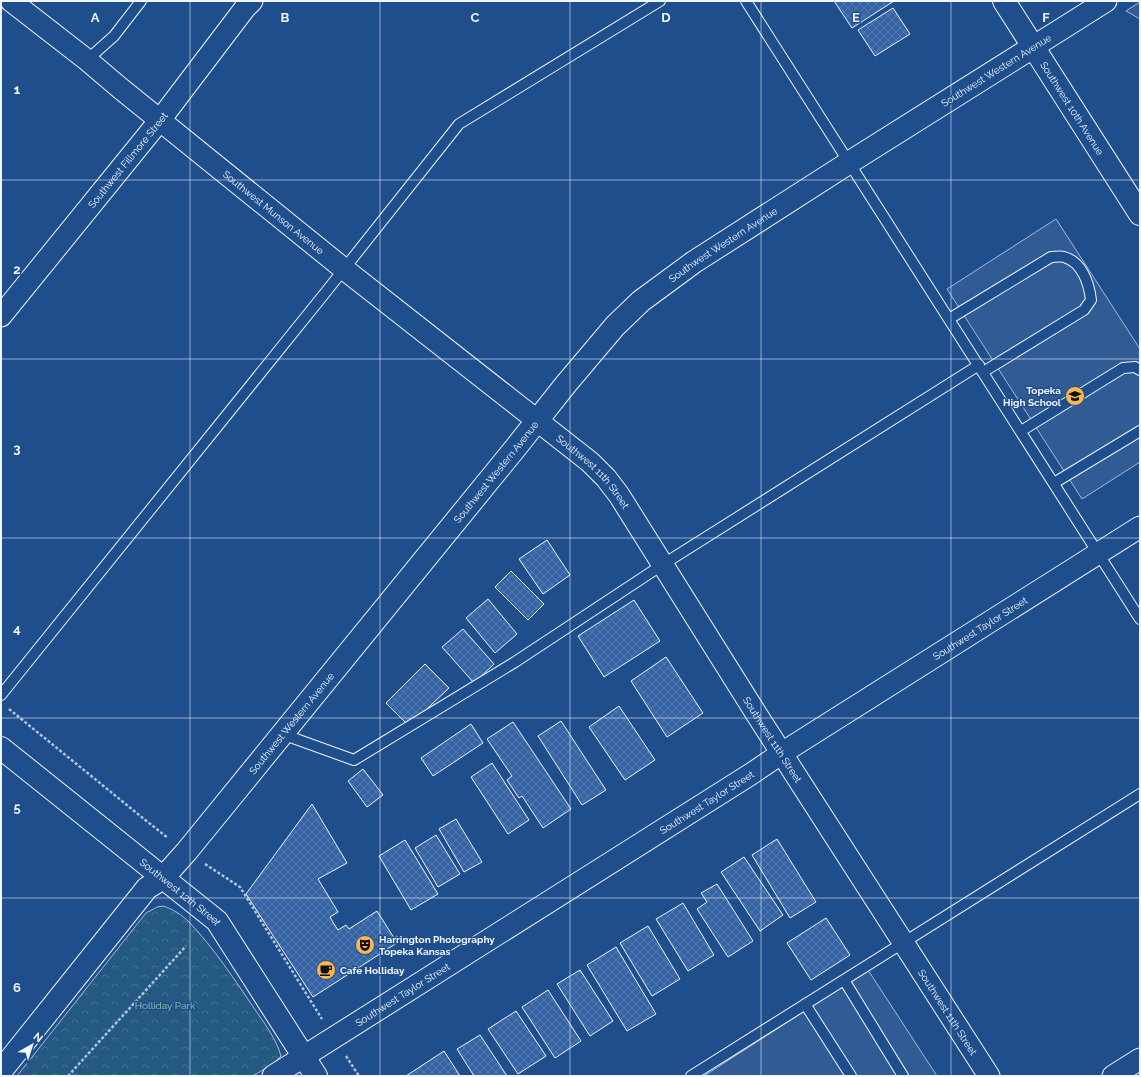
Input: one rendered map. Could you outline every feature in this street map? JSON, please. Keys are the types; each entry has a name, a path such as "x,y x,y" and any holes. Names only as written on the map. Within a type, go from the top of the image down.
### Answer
{"street":[{"name":"Southwest Munson Avenue","path":"11,1 87,60 344,269 537,421"},
{"name":"Southwest Fillmore Street","path":"1,316 160,120 245,8 252,1"},
{"name":"Southwest 10th Avenue","path":"1004,1 1140,214"},
{"name":"Southwest Western Avenue","path":"1,1071 147,888 163,878 187,851 566,384 616,326 641,301 694,262 1106,1"},
{"name":"Southwest 11th Street","path":"537,421 590,462 606,478 619,495 662,565 989,1076"},
{"name":"Southwest Taylor Street","path":"273,1076 1140,528"},
{"name":"Southwest 12th Street","path":"1,748 217,921 316,1076"},
{"path":"1113,1076 1140,1059"}],"lane":[{"path":"87,60 114,36 141,1"},
{"path":"1,695 459,124 660,1"},
{"path":"746,1 1140,619"},
{"path":"282,734 354,760 515,662 662,565 981,368 1084,310 1091,300 1090,288 1083,273 1075,262 1063,256 1051,257 949,319"},
{"path":"1021,431 1123,368 1135,367 1140,370"},
{"path":"1054,483 1140,431"},
{"path":"691,1076 704,1072 805,1004 1140,794"},
{"path":"844,980 903,1076"},
{"path":"805,1004 851,1076"}],"path":[{"path":"68,1076 186,946"}],"green space":[{"name":"Holliday Park","path":"163,906 186,919 215,953 269,1031 279,1049 281,1056 274,1063 253,1076 17,1076 146,913 157,907"}],"shaded area":[{"path":"1140,2 1140,19 1126,11"},
{"name":"Topeka High School","path":"1056,219 1140,349 1140,462 1082,499 947,289"},
{"path":"868,970 937,1076 704,1076"}],"building":[{"path":"834,1 894,1 852,28"},
{"path":"893,8 910,34 875,56 858,30"},
{"path":"547,540 570,575 543,594 519,559"},
{"path":"511,571 544,604 528,620 495,587"},
{"path":"488,599 517,634 495,653 466,618"},
{"path":"634,600 660,641 604,677 578,636"},
{"path":"463,629 494,664 474,683 442,647"},
{"path":"666,657 703,713 667,737 631,681"},
{"path":"425,664 449,688 409,726 386,703"},
{"path":"619,706 655,760 625,780 589,727"},
{"path":"561,721 606,790 582,805 538,736"},
{"path":"513,722 571,809 543,828 522,796 519,798 507,780 512,776 487,739"},
{"path":"471,724 483,743 433,776 421,758"},
{"path":"492,763 529,820 508,834 471,777"},
{"path":"363,769 383,795 367,807 348,781"},
{"path":"312,804 347,863 318,879 338,912 330,917 334,924 338,930 346,925 349,929 377,911 394,938 397,936 400,941 313,997 246,894"},
{"path":"456,819 482,862 464,872 439,829"},
{"path":"436,835 460,874 438,887 415,848"},
{"path":"777,839 816,902 790,918 752,855"},
{"path":"405,840 438,894 411,910 379,856"},
{"path":"744,857 783,915 760,931 721,872"},
{"path":"717,884 753,941 728,957 697,909 707,902 701,893"},
{"path":"683,903 714,955 688,971 656,919"},
{"path":"826,918 850,955 811,980 787,943"},
{"path":"648,926 680,979 652,996 620,943"},
{"path":"616,947 656,1014 627,1031 587,965"},
{"path":"580,970 613,1021 590,1036 557,984"},
{"path":"548,990 581,1041 555,1058 522,1007"},
{"path":"516,1011 546,1056 518,1074 488,1029"},
{"path":"480,1035 507,1076 474,1076 457,1049"},
{"path":"444,1051 460,1076 406,1076"}],"place":[{"name":"Topeka High School","path":"1075,396"},
{"name":"Harrington Photography Topeka Kansas","path":"365,945"},
{"name":"Cafe Holliday","path":"326,970"}]}
